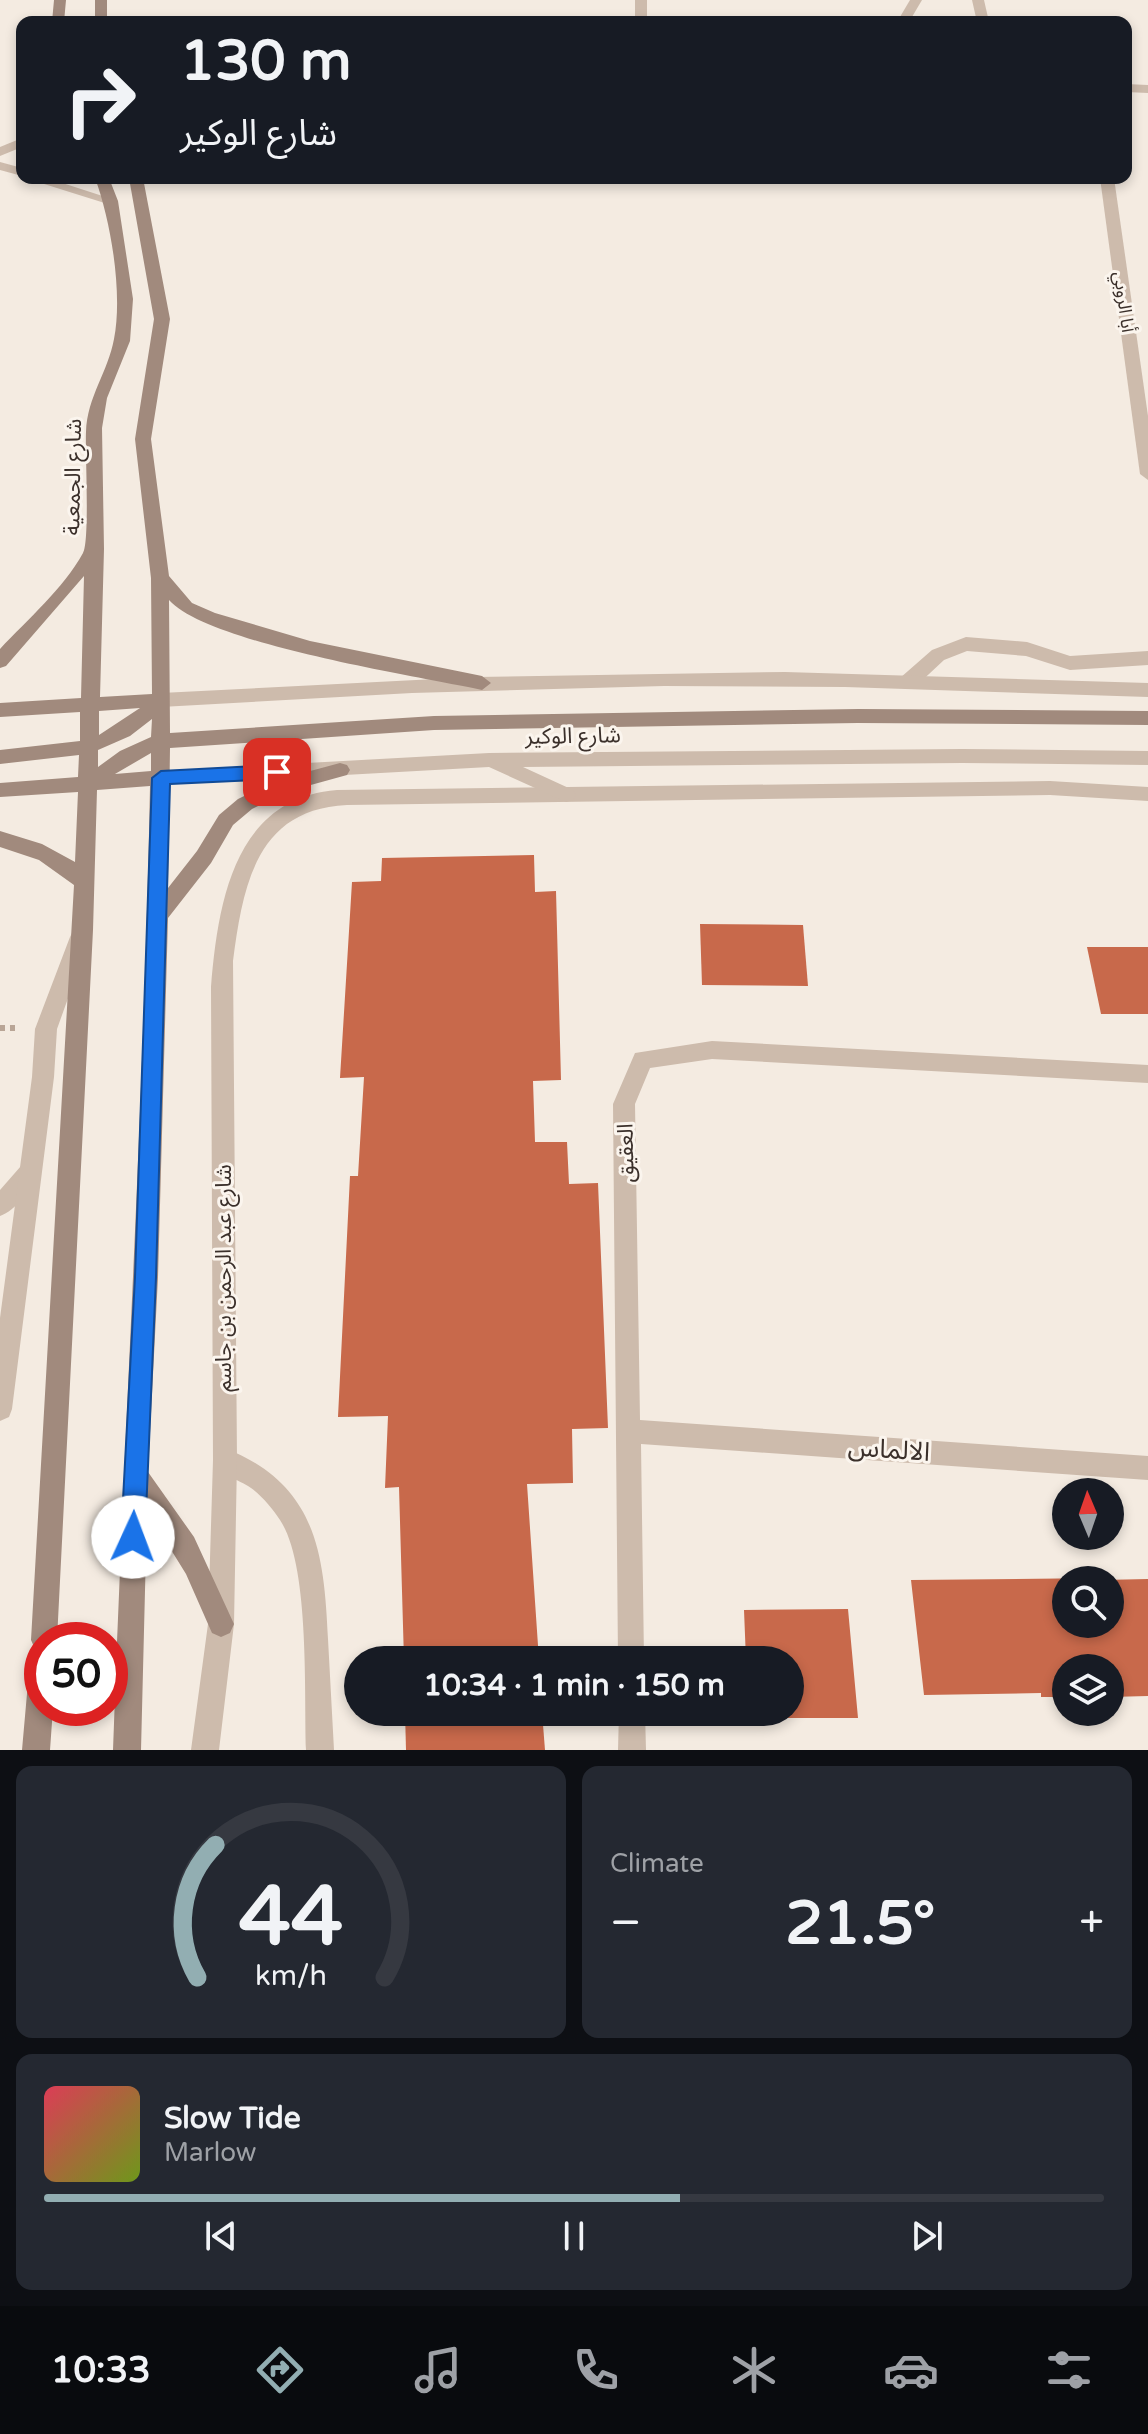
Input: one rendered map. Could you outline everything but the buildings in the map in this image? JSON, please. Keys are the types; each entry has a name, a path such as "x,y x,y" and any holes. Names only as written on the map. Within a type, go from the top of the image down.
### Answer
{"main road":[{"name":"شارع الجمعية","path":"100,703 93,666 94,428 99,398 122,341 125,299 111,201 104,184"},
{"path":"137,184 162,319 143,439 160,578 161,741 151,779"},
{"path":"0,661 57,599 95,549"},
{"path":"160,578 186,607 209,618 310,648 482,683"},
{"path":"0,710 161,700"},
{"path":"0,757 89,748 120,733 161,700"},
{"path":"100,703 151,779 161,817 127,1750"},
{"path":"45,1622 83,930 89,748 100,703"},
{"path":"87,784 133,753 161,741 450,723 858,716 1148,718"},
{"path":"158,916 204,857 226,820 245,804 284,785 340,770"},
{"name":"شارع الوكير","path":"0,790 151,779"},
{"path":"0,839 41,851 69,867 84,882"},
{"path":"135,1476 162,1507 185,1542 221,1624"},
{"path":"36,1750 38,1726"}],"street":[{"path":"53,184 111,201"},
{"name":"أبا الروبي","path":"1108,184 1148,474"},
{"path":"907,683 938,655 966,644 1027,649 1070,663 1144,654"},
{"path":"161,700 482,683 665,679 1148,690"},
{"name":"شارع الوكير","path":"151,779 489,760 962,756 1148,758"},
{"path":"489,760 566,795 1050,788 1148,794"},
{"name":"شارع عبد الرحمن بن جاسم","path":"205,1750 221,1624 225,1460 221,987 224,938 235,895 257,841 278,817 315,800 566,795"},
{"path":"0,1409 43,1077 46,1029 83,930"},
{"name":"العقيق","path":"631,1646 624,1104 643,1060 712,1050 1148,1074"},
{"path":"0,1206 29,1173"},
{"name":"الالماس","path":"629,1431 1148,1468"},
{"path":"225,1460 263,1481 289,1511 307,1549 313,1592 320,1750"},
{"path":"632,1726 632,1750"}],"route":[{"path":"133,1537 146,1277 161,778 277,772"}]}
